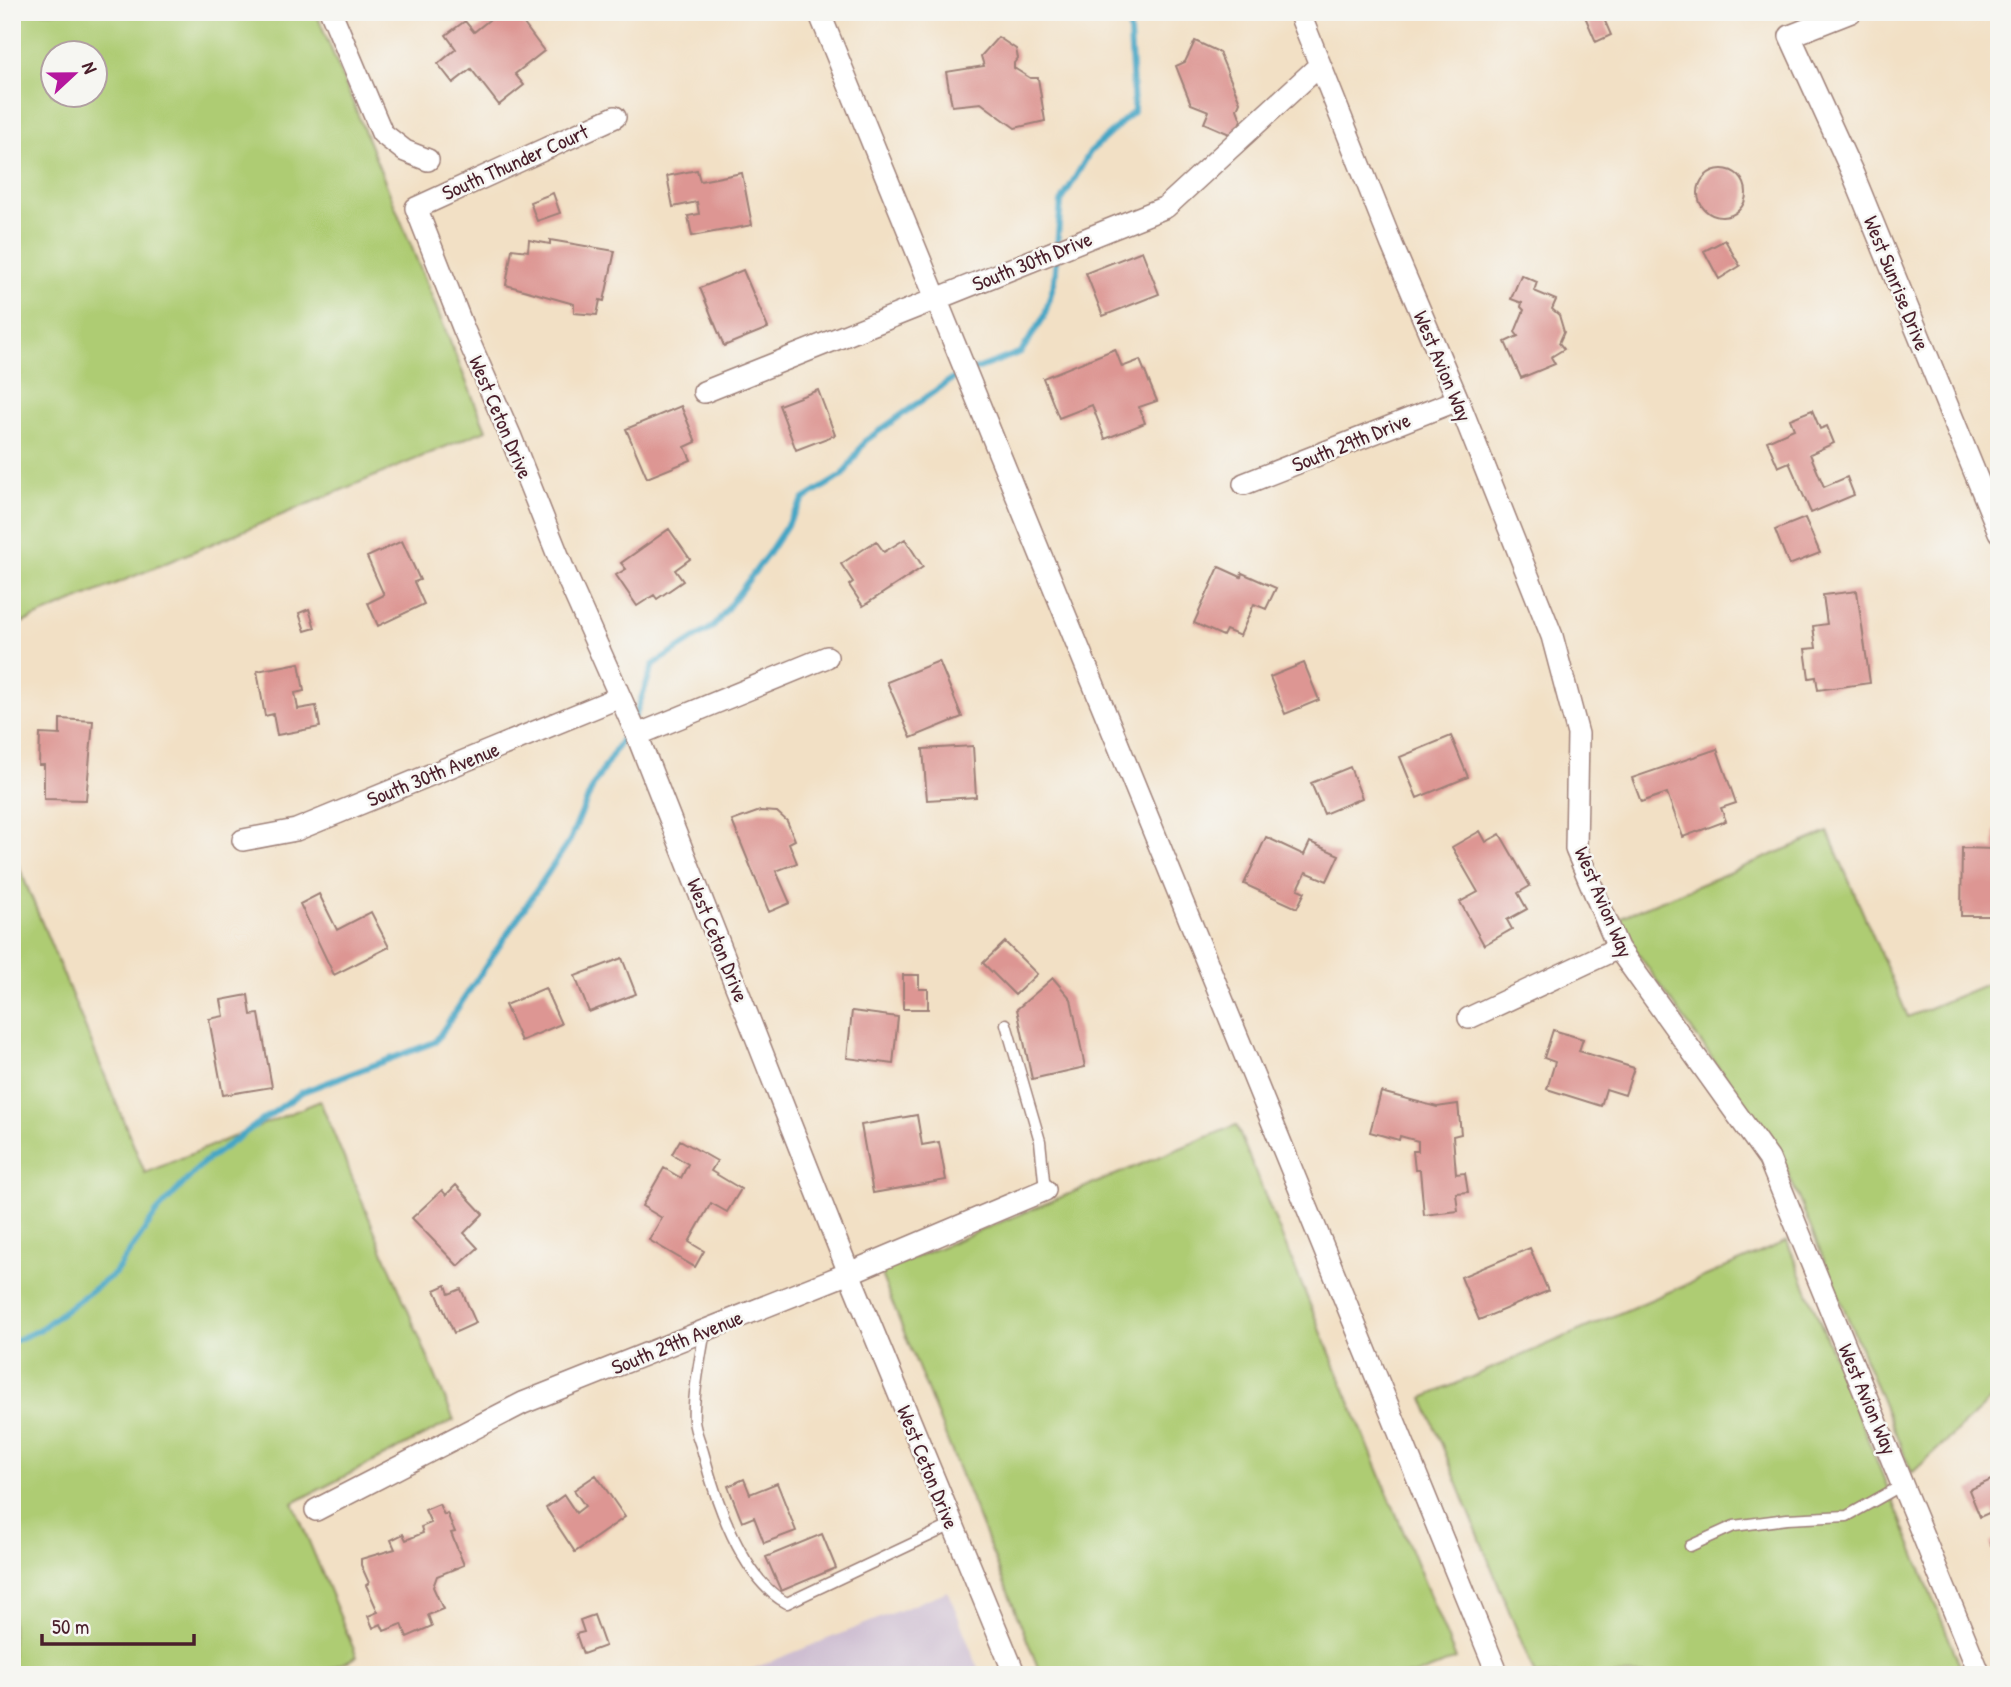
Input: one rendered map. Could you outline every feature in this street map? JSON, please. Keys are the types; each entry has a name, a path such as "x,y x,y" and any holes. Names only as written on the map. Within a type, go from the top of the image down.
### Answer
{"street":[{"path":"331,12 382,134 405,151 428,160"},
{"path":"819,12 1498,1675"},
{"name":"West Avion Way","path":"1299,12 1552,636 1578,734 1576,849 1618,947 1769,1159 1980,1675"},
{"name":"West Sunrise Drive","path":"1851,12 1790,36 1853,174 1999,532"},
{"name":"South 30th Drive","path":"704,392 1166,207 1320,65"},
{"name":"South Thunder Court","path":"416,208 615,117"},
{"name":"West Ceton Drive","path":"416,208 464,330 637,736 849,1273 1015,1675"},
{"name":"South 29th Drive","path":"1244,484 1458,400"},
{"path":"637,736 827,657"},
{"name":"South 30th Avenue","path":"243,840 296,830 620,697"},
{"path":"1469,1018 1618,947"},
{"name":"South 29th Avenue","path":"316,1510 523,1403 849,1273 1045,1190"}],"lane":[{"path":"1006,1024 1040,1142 1045,1190"},
{"path":"705,1330 694,1421 711,1480 736,1539 756,1576 778,1598 787,1603 952,1525"},
{"path":"1690,1546 1734,1526 1787,1519 1847,1516 1904,1484"}],"shaded area":[{"path":"948,1591 981,1675 737,1675"}],"green space":[{"path":"12,12 316,12 486,430 12,627"},
{"path":"1828,832 1908,1017 1999,979 1999,1392 1912,1473 1781,1156 1616,919"},
{"path":"12,850 145,1173 320,1101 454,1420 293,1503 357,1657 315,1675 12,1675"},
{"path":"1236,1125 1456,1659 1416,1675 1041,1675 880,1272"},
{"path":"1787,1241 1964,1675 1535,1675 1423,1398"}],"building":[{"path":"499,12 523,12 529,20 524,24 544,51 515,74 524,85 499,105 471,69 453,83 438,64 456,49 446,35 465,21 474,32"},
{"path":"1583,12 1601,12 1611,35 1596,42"},
{"path":"998,37 1016,49 1018,58 1014,68 1030,78 1038,78 1045,121 1015,128 981,103 952,106 946,72 984,66 981,56"},
{"path":"1195,41 1219,52 1240,102 1237,109 1241,120 1234,136 1204,123 1209,111 1191,104 1176,66 1185,62"},
{"path":"1722,169 1739,176 1746,193 1739,210 1722,217 1705,210 1698,193 1705,176"},
{"path":"697,170 700,181 742,173 752,225 692,236 688,216 699,214 697,202 673,207 667,176"},
{"path":"553,193 560,213 537,221 530,202"},
{"path":"529,240 550,244 550,240 615,251 604,301 600,300 597,315 574,313 574,304 506,285 512,249 528,251"},
{"path":"1725,240 1740,266 1719,279 1704,251"},
{"path":"1142,251 1159,294 1103,316 1086,273"},
{"path":"743,270 768,328 724,346 700,288"},
{"path":"1521,275 1537,282 1534,291 1556,300 1552,309 1559,315 1564,332 1559,343 1564,349 1551,357 1555,364 1521,378 1505,342 1518,336 1515,332 1524,310 1522,303 1511,299"},
{"path":"1115,349 1122,367 1140,360 1157,401 1139,407 1145,423 1105,439 1092,405 1059,418 1043,378"},
{"path":"818,390 835,435 796,450 779,405"},
{"path":"681,406 696,442 685,447 691,460 647,478 626,429"},
{"path":"1812,410 1820,429 1827,426 1834,443 1810,454 1824,487 1847,477 1854,495 1811,513 1789,462 1778,467 1767,441 1794,429 1790,419"},
{"path":"1805,518 1820,553 1789,565 1775,530"},
{"path":"669,529 690,559 675,570 683,581 657,599 654,595 637,606 616,575 626,569 621,563"},
{"path":"905,539 923,567 863,606 849,585 853,582 841,564 876,541 884,552"},
{"path":"402,541 420,580 414,582 424,604 378,626 368,603 384,595 367,557"},
{"path":"1219,567 1241,577 1242,573 1276,588 1266,609 1254,604 1240,636 1226,630 1223,636 1194,623"},
{"path":"1857,591 1870,683 1818,690 1816,677 1809,678 1805,649 1816,648 1813,626 1827,624 1823,595"},
{"path":"309,609 315,628 305,631 299,613"},
{"path":"939,661 962,717 911,738 887,682"},
{"path":"299,663 304,691 295,693 298,709 316,706 320,727 277,735 273,714 265,716 257,671"},
{"path":"1304,663 1319,700 1285,714 1270,677"},
{"path":"60,719 93,721 86,800 44,799 44,765 39,765 40,734 60,735"},
{"path":"1451,736 1468,777 1417,798 1400,757"},
{"path":"973,746 976,797 927,800 923,749"},
{"path":"1717,749 1736,803 1721,808 1726,821 1683,837 1667,793 1641,802 1632,778"},
{"path":"1350,767 1362,798 1324,814 1311,783"},
{"path":"760,811 777,812 787,821 795,840 789,843 797,863 776,871 790,903 769,912 732,821"},
{"path":"1995,830 1999,830 1999,916 1961,916 1962,848 1994,849"},
{"path":"1480,831 1486,842 1500,834 1530,886 1518,893 1527,909 1507,920 1512,929 1484,945 1460,902 1478,892 1452,847"},
{"path":"1266,837 1304,855 1310,842 1339,855 1327,881 1306,872 1298,889 1305,892 1297,908 1244,884"},
{"path":"319,894 337,930 371,912 389,947 334,975 300,904"},
{"path":"1005,942 1037,974 1015,995 983,963"},
{"path":"622,958 636,994 589,1012 575,976"},
{"path":"903,975 919,975 919,989 928,989 928,1009 903,1009"},
{"path":"1053,978 1071,999 1085,1067 1032,1079 1017,1009"},
{"path":"545,988 561,1024 521,1041 505,1005"},
{"path":"248,995 251,1015 259,1014 272,1087 223,1095 209,1019 224,1016 221,1000"},
{"path":"852,1011 898,1017 893,1064 847,1058"},
{"path":"1553,1030 1583,1039 1579,1051 1634,1068 1625,1095 1606,1089 1601,1106 1547,1089 1555,1062 1544,1058"},
{"path":"1381,1092 1437,1107 1458,1104 1461,1134 1453,1136 1456,1174 1465,1173 1468,1192 1456,1193 1458,1211 1424,1215 1420,1170 1415,1170 1413,1151 1418,1151 1418,1141 1400,1136 1399,1140 1370,1132"},
{"path":"917,1115 922,1145 939,1142 946,1180 873,1193 861,1125"},
{"path":"680,1140 717,1161 711,1171 741,1189 727,1212 711,1203 689,1242 704,1251 695,1267 649,1240 662,1218 642,1206 664,1168 681,1178 688,1164 672,1154"},
{"path":"456,1185 483,1214 464,1233 478,1248 458,1266 412,1218 442,1190 446,1195"},
{"path":"1530,1248 1548,1291 1479,1320 1461,1277"},
{"path":"446,1285 449,1294 461,1289 476,1323 454,1333 435,1290"},
{"path":"596,1475 625,1517 575,1552 546,1508 564,1495 576,1513 585,1506 574,1490"},
{"path":"744,1479 750,1494 777,1483 796,1531 764,1543 754,1517 742,1522 728,1486"},
{"path":"1993,1479 1999,1492 1999,1524 1993,1511 1980,1517 1969,1490"},
{"path":"439,1504 444,1515 447,1513 455,1532 451,1533 464,1565 437,1576 433,1587 443,1609 428,1615 432,1626 407,1637 402,1624 384,1631 381,1624 373,1628 368,1616 378,1612 366,1585 369,1583 361,1559 395,1549 391,1540 403,1534 406,1540 423,1533 421,1527 431,1523 425,1510"},
{"path":"822,1534 836,1568 781,1591 766,1557"},
{"path":"1999,1539 1999,1563 1990,1543"},
{"path":"594,1615 605,1646 583,1654 576,1634 584,1632 580,1620"}],"waterway":[{"path":"1057,245 1061,202 1090,152 1134,111 1129,12"},
{"path":"635,716 653,665 714,626 768,554 804,499 843,475 865,441 949,381 1021,352 1044,317 1055,280 1057,256"},
{"path":"12,1342 39,1330 115,1273 157,1212 203,1163 302,1092 435,1042 570,840 593,786 628,729"}]}
